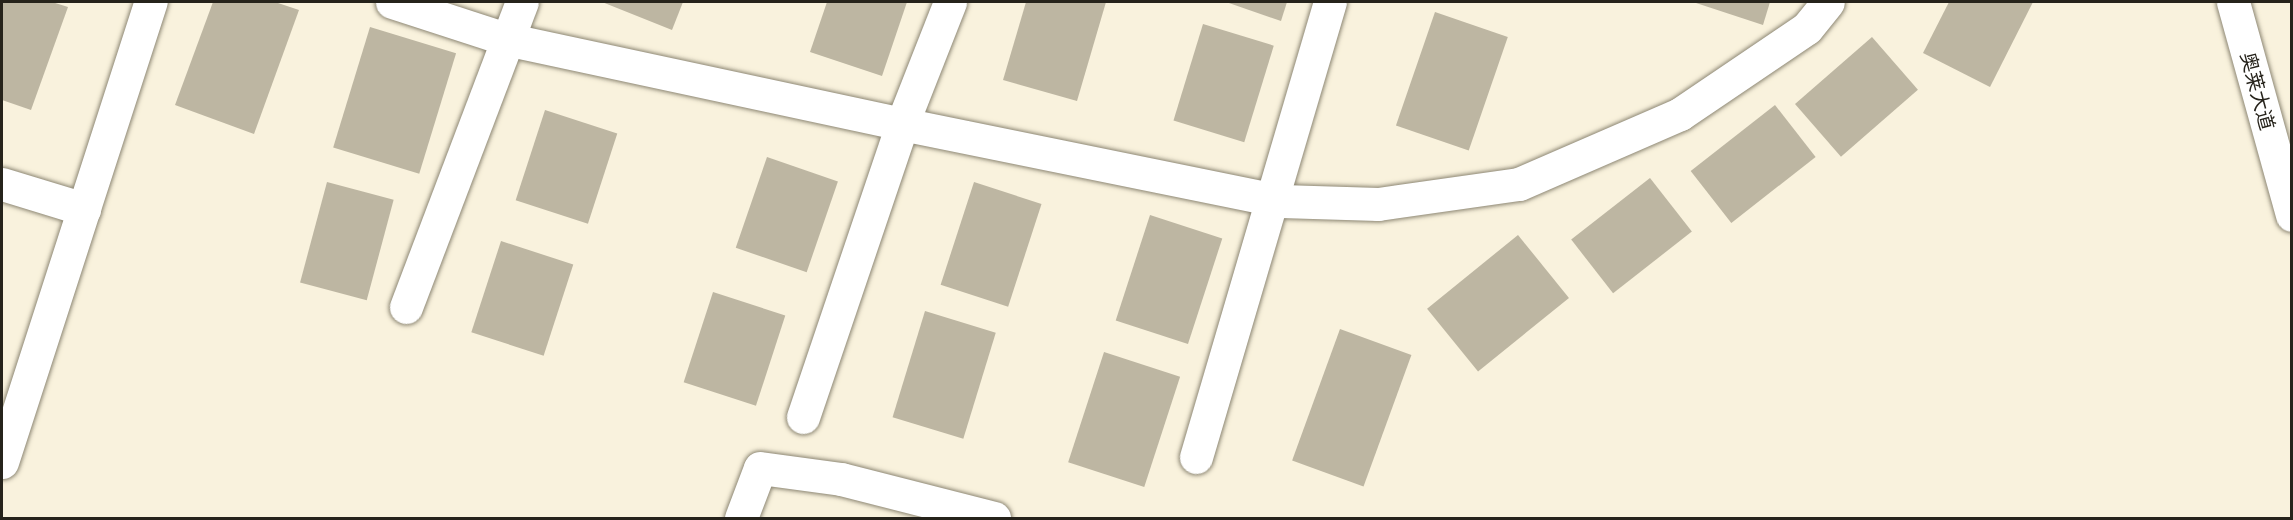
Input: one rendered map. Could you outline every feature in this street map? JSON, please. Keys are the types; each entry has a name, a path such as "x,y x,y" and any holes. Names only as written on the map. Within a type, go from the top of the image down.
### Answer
{"street":[{"path":"2,462 151,2"},
{"path":"392,2 506,39 902,124 1272,199 1378,204 1519,184 1680,114 1807,28 1828,2"},
{"path":"406,307 506,39 522,2"},
{"path":"803,417 902,124 950,2"},
{"path":"1196,457 1330,2"},
{"name":"奥莱大道","path":"2234,2 2292,215"},
{"path":"2,184 84,209"},
{"path":"741,519 760,468 841,479 994,519"}],"building":[{"path":"2,2 52,2 68,7 31,110 2,100"},
{"path":"213,2 275,2 299,10 254,134 175,105"},
{"path":"602,2 683,2 672,30"},
{"path":"827,2 907,2 882,76 810,52"},
{"path":"1026,2 1106,2 1077,101 1003,80"},
{"path":"1226,2 1287,2 1281,21"},
{"path":"1693,2 1770,2 1763,25"},
{"path":"1949,2 2033,2 1990,87 1923,53"},
{"path":"1435,12 1508,37 1469,151 1396,125"},
{"path":"1203,24 1274,46 1244,142 1173,121"},
{"path":"370,27 456,53 419,174 333,147"},
{"path":"1872,37 1918,90 1841,157 1795,104"},
{"path":"1775,105 1816,157 1731,223 1691,171"},
{"path":"545,110 617,133 588,224 516,200"},
{"path":"767,157 838,181 807,272 736,248"},
{"path":"1650,178 1692,232 1613,293 1571,240"},
{"path":"327,182 394,200 367,300 300,282"},
{"path":"974,182 1042,204 1008,307 941,285"},
{"path":"1150,215 1222,238 1188,344 1116,321"},
{"path":"1518,235 1569,298 1478,372 1427,309"},
{"path":"501,241 573,264 544,356 471,332"},
{"path":"713,292 785,315 756,406 684,382"},
{"path":"925,311 996,333 963,439 893,417"},
{"path":"1340,329 1411,355 1364,487 1292,461"},
{"path":"1104,352 1180,377 1144,487 1068,462"}]}
